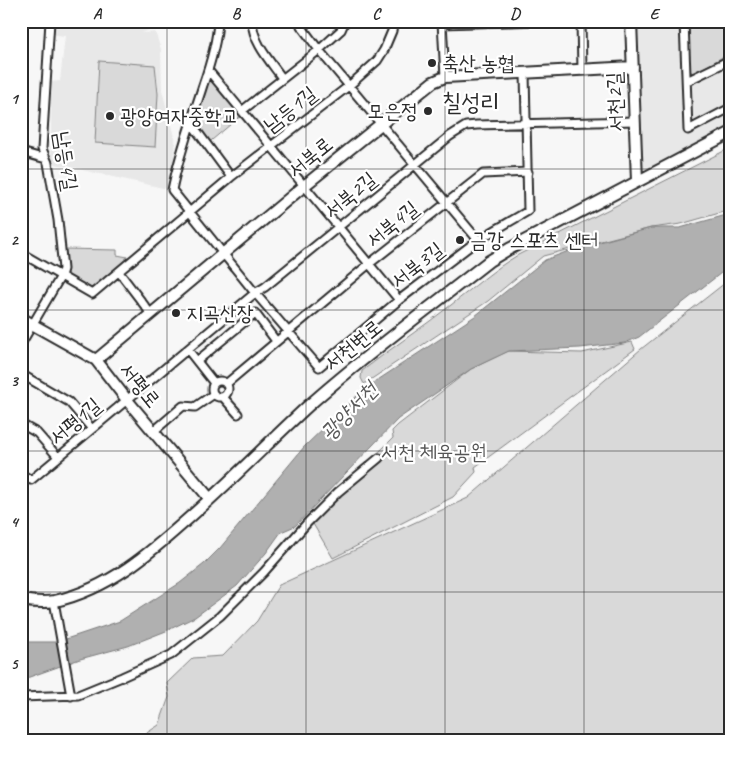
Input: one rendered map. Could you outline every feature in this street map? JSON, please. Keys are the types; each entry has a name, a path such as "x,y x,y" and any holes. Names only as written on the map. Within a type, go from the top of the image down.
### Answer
{"street":[{"name":"남등4길","path":"50,21 42,149 48,163 58,220 63,270 61,276"},
{"path":"218,21 218,33 208,70 176,169 172,190 255,293 289,331"},
{"path":"252,21 258,43 282,78"},
{"path":"300,21 301,26 319,50 478,240"},
{"path":"243,110 319,50 340,30 346,21"},
{"name":"남등1길","path":"21,253 92,294 231,177 350,85 377,61 384,50 394,21"},
{"path":"445,77 442,23 540,21"},
{"path":"581,21 582,70"},
{"path":"631,22 670,21"},
{"path":"684,21 688,130 730,108"},
{"name":"서천2길","path":"631,22 637,181"},
{"path":"687,81 730,60"},
{"name":"서북로","path":"96,360 304,186 433,82 445,77 633,67"},
{"path":"208,70 399,300"},
{"name":"서북3길","path":"289,331 319,367 399,300 478,240 528,211 525,73"},
{"name":"서북2길","path":"127,400 255,293 265,287 450,136 466,126 635,121"},
{"path":"191,122 231,177"},
{"name":"서천변로","path":"21,600 54,601 96,587 125,571 210,500 316,400 359,363 489,261 730,133"},
{"path":"21,152 46,159"},
{"name":"서북4길","path":"226,384 369,264 484,174 528,172"},
{"path":"119,272 151,314"},
{"path":"21,344 61,276"},
{"path":"197,362 255,313 276,341"},
{"name":"서평로","path":"21,318 96,360 210,500"},
{"path":"188,350 214,383"},
{"path":"21,374 69,402 92,429"},
{"path":"214,383 222,382 226,384 228,392 223,397"},
{"path":"214,383 212,390 214,394 218,397 223,397 238,414"},
{"path":"154,431 183,406 195,407 214,394"},
{"name":"서평1길","path":"21,474 31,480 127,400"},
{"path":"21,424 37,433 58,458"},
{"path":"21,696 78,695 171,655 220,616 264,572 338,492 379,458"},
{"path":"54,601 71,696"}],"shaded area":[{"name":"광양여자중학교","path":"50,21 170,21 142,33 155,32 161,49 162,90 175,141 172,190 51,163 51,82 60,81 65,36 49,34"},
{"path":"635,21 730,21 730,129 641,177"}],"green space":[{"path":"715,23 730,25 730,53 694,73 691,72 689,68 688,24"},
{"path":"99,61 155,65 158,94 155,147 95,143"},
{"path":"214,78 243,114 206,145 192,125 205,81"},
{"path":"730,148 730,210 681,224 651,228 543,256 488,301 364,384 361,378 362,371 509,260"},
{"path":"63,249 117,250 117,255 133,258 93,291 64,274"},
{"path":"730,279 730,740 136,740 159,725 169,697 167,683 193,658 223,656 257,621 279,585 468,498 641,349"},
{"name":"서천 체육공원","path":"632,342 635,349 475,467 476,472 453,497 333,558 309,517 393,438 392,431 398,425 471,369 508,351 582,353"}],"water":[{"name":"광양서천","path":"730,214 730,266 639,337 625,343 580,348 509,351 471,369 398,419 295,526 281,532 266,553 237,586 195,617 128,646 80,659 21,680 21,642 57,642 120,621 180,583 204,564 220,548 304,447 364,389 475,316 545,260 574,249 651,228 680,228"}],"place":[{"name":"축산 농협","path":"432,63"},
{"name":"모은정","path":"428,111"},
{"name":"광양여자중학교","path":"110,116"},
{"name":"금강 스포츠 센터","path":"460,240"},
{"name":"지곡산장","path":"176,313"}],"district":[{"name":"칠성리","path":"471,102"}]}
